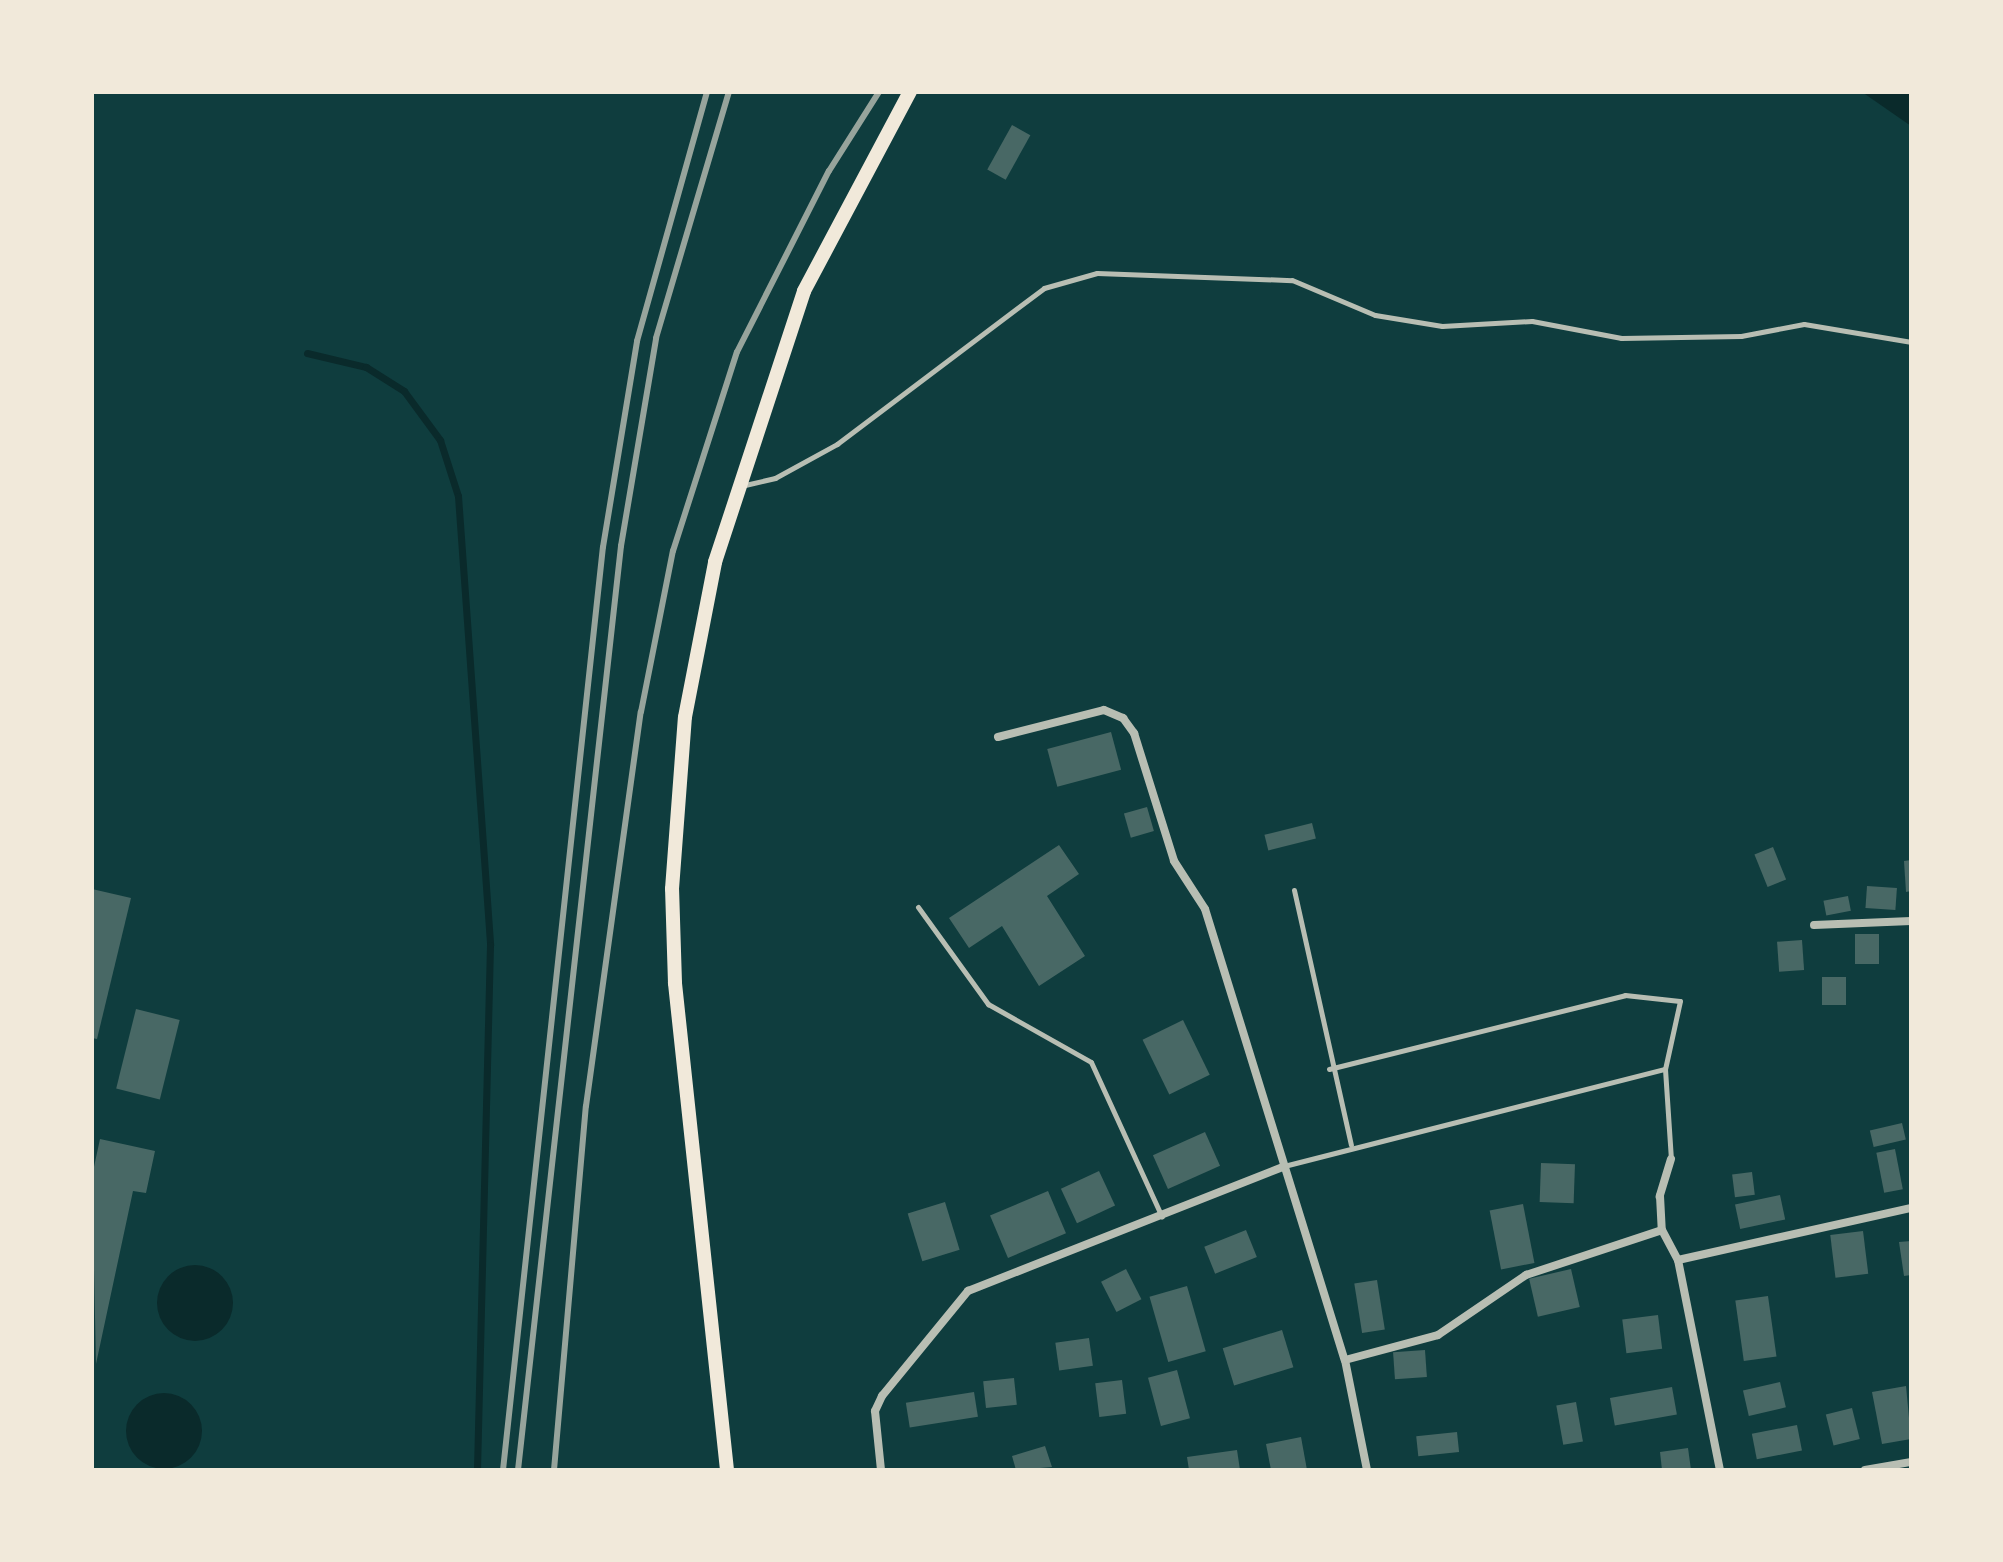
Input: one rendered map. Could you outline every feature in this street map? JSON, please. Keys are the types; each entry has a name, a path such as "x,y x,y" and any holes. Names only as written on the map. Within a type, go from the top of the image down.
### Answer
{"main road":[{"path":"727,1470 684,1089 672,889 685,717 715,562 804,291 910,92"}],"street":[{"path":"998,737 1104,710 1123,718 1134,733 1174,861 1205,909 1345,1360 1367,1470"},
{"path":"1814,925 1911,921"},
{"path":"1671,1159 1660,1196 1662,1230 1678,1260 1720,1470"},
{"path":"881,1470 875,1411 959,1299 1283,1167"},
{"path":"1678,1260 1911,1208"},
{"path":"1345,1360 1438,1335 1526,1275 1662,1230"},
{"path":"1865,1470 1911,1462"}],"lane":[{"path":"738,487 775,478 837,444 1044,288 1097,273 1292,280 1375,315 1442,326 1532,321 1621,338 1741,336 1804,324 1911,342"},
{"path":"1294,890 1329,1069 1351,1145"},
{"path":"918,907 988,1004 1091,1062 1162,1218"},
{"path":"1329,1069 1625,995 1680,1001 1665,1069 1671,1159"},
{"path":"1283,1167 1351,1145 1665,1069"}],"water":[{"path":"1862,92 1911,92 1911,126"},
{"path":"195,1265 210,1268 222,1276 230,1288 233,1303 230,1318 222,1330 210,1338 195,1341 180,1338 168,1330 160,1318 157,1303 160,1288 168,1276 180,1268"},
{"path":"164,1393 179,1396 191,1404 199,1416 202,1431 199,1446 191,1458 179,1466 164,1469 149,1466 137,1458 129,1446 126,1431 129,1416 137,1404 149,1396"}],"building":[{"path":"1012,125 1030,135 1006,180 987,170"},
{"path":"1111,732 1121,770 1057,787 1047,749"},
{"path":"1147,807 1154,831 1131,838 1124,814"},
{"path":"1312,823 1316,839 1268,850 1264,835"},
{"path":"1059,845 1079,874 1047,896 1085,956 1039,986 1002,926 969,948 949,918"},
{"path":"1773,847 1786,879 1768,887 1754,854"},
{"path":"1911,860 1911,891 1906,892 1904,861"},
{"path":"1867,886 1897,888 1895,910 1865,908"},
{"path":"92,889 131,898 97,1039 92,1038"},
{"path":"1848,896 1851,911 1826,915 1823,901"},
{"path":"1855,934 1879,934 1879,964 1855,964"},
{"path":"1802,940 1804,970 1779,972 1777,942"},
{"path":"1822,977 1846,977 1846,1005 1822,1005"},
{"path":"136,1009 180,1020 160,1099 116,1089"},
{"path":"1183,1020 1210,1075 1169,1095 1143,1040"},
{"path":"1902,1123 1906,1140 1874,1147 1870,1130"},
{"path":"1205,1132 1220,1166 1168,1189 1153,1155"},
{"path":"100,1139 155,1151 146,1193 133,1191 96,1364 92,1176"},
{"path":"1895,1149 1903,1189 1884,1193 1876,1153"},
{"path":"1541,1163 1575,1164 1574,1203 1540,1202"},
{"path":"1099,1171 1115,1205 1077,1223 1061,1189"},
{"path":"1752,1172 1755,1195 1735,1197 1732,1174"},
{"path":"1048,1191 1066,1233 1008,1258 990,1216"},
{"path":"1780,1195 1785,1219 1740,1229 1735,1205"},
{"path":"945,1202 960,1250 922,1261 908,1213"},
{"path":"1523,1204 1534,1263 1501,1269 1490,1210"},
{"path":"1246,1230 1257,1257 1215,1274 1204,1247"},
{"path":"1863,1231 1868,1274 1835,1278 1830,1235"},
{"path":"1911,1241 1911,1275 1904,1276 1899,1242"},
{"path":"1126,1269 1141,1299 1116,1312 1101,1282"},
{"path":"1571,1269 1580,1307 1538,1317 1529,1279"},
{"path":"1377,1280 1385,1329 1362,1333 1354,1284"},
{"path":"1187,1286 1206,1351 1168,1362 1150,1297"},
{"path":"1768,1296 1776,1356 1744,1361 1735,1301"},
{"path":"1658,1315 1662,1349 1626,1353 1622,1319"},
{"path":"1282,1330 1293,1367 1234,1385 1223,1348"},
{"path":"1089,1338 1093,1366 1059,1370 1055,1343"},
{"path":"1425,1350 1427,1377 1395,1379 1393,1352"},
{"path":"1177,1370 1190,1418 1161,1426 1148,1378"},
{"path":"1014,1378 1017,1405 986,1408 983,1381"},
{"path":"1122,1380 1126,1414 1099,1417 1095,1383"},
{"path":"1780,1382 1786,1407 1749,1416 1743,1391"},
{"path":"1906,1386 1911,1439 1882,1444 1872,1392"},
{"path":"1672,1387 1677,1415 1615,1426 1610,1398"},
{"path":"974,1392 978,1417 910,1427 906,1403"},
{"path":"1576,1402 1583,1441 1563,1445 1556,1405"},
{"path":"1852,1408 1860,1439 1834,1446 1826,1415"},
{"path":"1797,1425 1802,1451 1757,1459 1752,1434"},
{"path":"1457,1432 1459,1452 1418,1456 1416,1436"},
{"path":"1301,1437 1307,1470 1271,1470 1266,1444"},
{"path":"1045,1446 1052,1467 1016,1470 1012,1456"},
{"path":"1688,1448 1691,1470 1662,1470 1660,1452"},
{"path":"1237,1450 1240,1470 1189,1470 1187,1457"}],"waterway":[{"path":"307,353 366,367 404,391 440,440 458,496 490,945 477,1470"}],"railway":[{"path":"503,1470 603,547 637,341 707,92"},
{"path":"518,1470 621,546 656,338 729,92"},
{"path":"554,1470 586,1106 641,712 673,551 737,352 829,171 879,92"}]}
